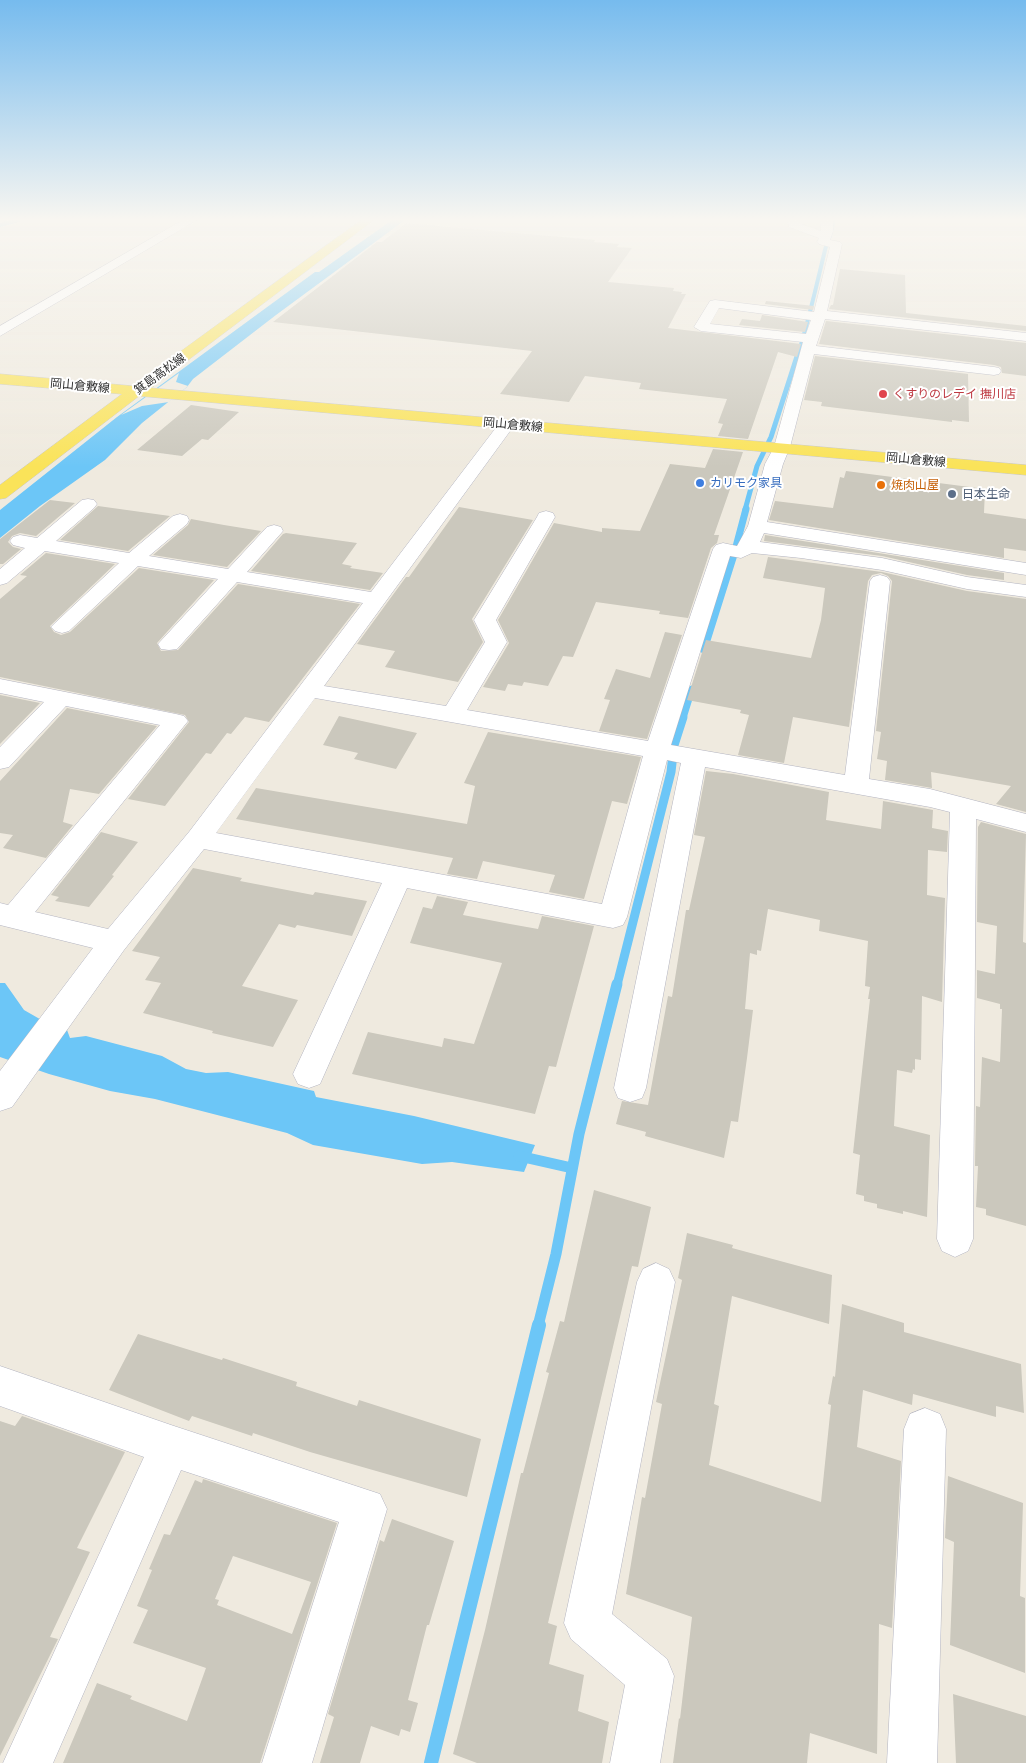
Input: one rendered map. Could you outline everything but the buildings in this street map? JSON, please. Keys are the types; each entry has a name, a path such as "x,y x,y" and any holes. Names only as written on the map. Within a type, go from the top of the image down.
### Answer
{"main road":[{"name":"箕島高松線","path":"0,494 145,392 262,302"},
{"name":"箕島高松線","path":"95,400 124,378"},
{"name":"岡山倉敷線","path":"0,379 1026,470"}],"street":[{"path":"0,332 51,302"},
{"path":"738,549 757,526 771,472 773,447 819,302"},
{"path":"994,371 806,341 701,327 715,304 1026,336"},
{"path":"0,1097 114,942 198,839 507,424"},
{"path":"0,579 88,504"},
{"path":"452,715 496,642 485,620 546,517"},
{"path":"62,627 134,559 180,520"},
{"path":"757,526 1026,569"},
{"path":"168,644 234,576 274,531"},
{"path":"20,541 377,599"},
{"path":"630,1088 674,753 723,550 801,552 882,564 967,583 1026,591"},
{"path":"856,785 880,581"},
{"path":"0,686 176,721 7,916 114,942"},
{"path":"310,690 930,798 1026,823"},
{"path":"0,761 61,698"},
{"path":"198,839 613,917 674,753"},
{"path":"955,1239 963,806"},
{"path":"308,1074 399,876"},
{"path":"636,1763 650,1676 588,1623 656,1282"},
{"path":"0,1386 171,1446 366,1509 287,1763"},
{"path":"912,1763 925,1429"},
{"path":"28,1763 171,1446"}],"water":[{"path":"274,302 293,302 193,379 187,387 142,423 105,460 40,506 0,538 0,510 117,417"},
{"path":"0,983 5,983 24,1010 45,1022 67,1030 70,1038 86,1036 162,1056 186,1069 206,1073 228,1072 314,1091 316,1097 414,1116 535,1145 524,1172 452,1162 422,1164 313,1145 287,1133 155,1099 110,1091 49,1074 0,1057"}],"pier":[{"path":"179,373 176,382 188,386 169,402 142,406 121,415"}],"waterway":[{"path":"800,348 812,302"},
{"path":"745,510 757,466 771,437 800,347"},
{"path":"704,650 733,558 746,509"},
{"path":"683,718 692,689"},
{"path":"617,985 671,772 674,745 683,717"},
{"path":"538,1326 556,1254 579,1134 617,984"},
{"path":"519,1156 572,1168"},
{"path":"431,1763 539,1325"}],"place":[{"name":"くすりのレデイ 撫川店","path":"883,394"},
{"name":"カリモク家具","path":"700,483"},
{"name":"焼肉山屋","path":"881,485"},
{"name":"日本生命","path":"952,494"}]}
